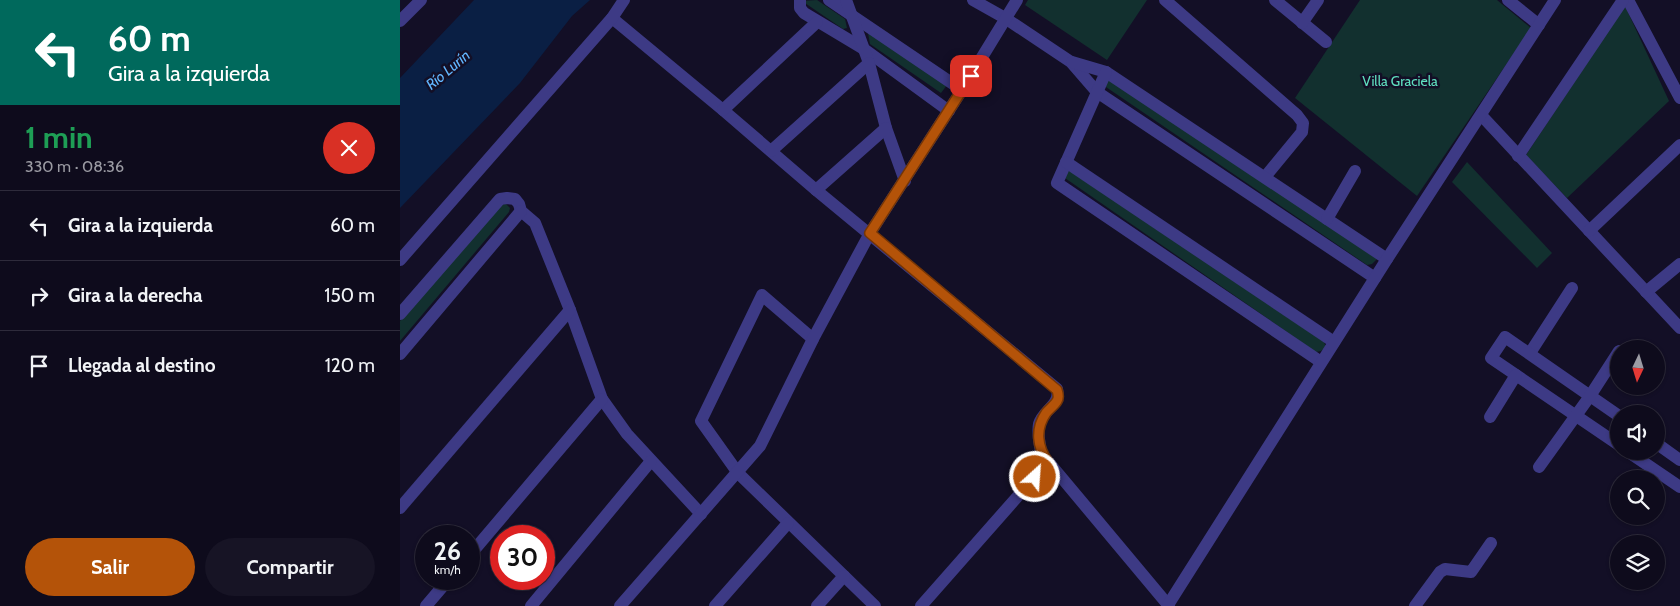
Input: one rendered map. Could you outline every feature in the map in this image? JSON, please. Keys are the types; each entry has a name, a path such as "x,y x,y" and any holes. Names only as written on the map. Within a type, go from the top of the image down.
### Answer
{"street":[{"path":"400,21 421,0"},
{"path":"400,260 612,18 624,0"},
{"path":"800,0 800,8 804,13 864,49 949,111"},
{"path":"829,0 962,90"},
{"path":"846,0 864,49 886,128 904,182"},
{"path":"973,0 1005,18 1072,62 1097,92 1375,278"},
{"path":"620,606 760,446 813,339 870,233 949,111 1017,0"},
{"path":"1165,0 1297,115 1303,123 1302,132 1265,177"},
{"path":"1275,0 1326,42"},
{"path":"1302,23 1318,0"},
{"path":"1508,0 1540,25"},
{"path":"612,18 1057,390 1057,401 1040,422 1038,432 1041,453 1168,606 1386,259 1555,0"},
{"path":"1518,156 1623,0"},
{"path":"1628,0 1680,98"},
{"path":"723,110 817,22"},
{"path":"1072,62 1106,72 1386,259"},
{"path":"771,151 868,63"},
{"path":"1106,72 1056,183 1321,362"},
{"path":"1481,115 1680,328"},
{"path":"816,190 886,128"},
{"path":"1589,231 1680,145"},
{"path":"1066,162 1334,342"},
{"path":"1326,218 1355,171"},
{"path":"400,314 500,199 515,199 520,204 521,211 534,223 570,310 602,399 627,434 701,514"},
{"path":"400,354 521,211"},
{"path":"1646,292 1680,264"},
{"path":"1530,353 1572,288"},
{"path":"813,339 762,295 701,422 738,473 875,606"},
{"path":"400,508 570,310"},
{"path":"1610,410 1505,337 1490,358 1610,439"},
{"path":"1539,468 1610,365"},
{"path":"1490,417 1516,376"},
{"path":"480,543 602,399"},
{"path":"1665,449 1680,460"},
{"path":"1640,460 1680,487"},
{"path":"531,606 651,461"},
{"path":"921,606 1048,462"},
{"path":"715,606 788,523"},
{"path":"1415,606 1440,572 1446,569 1471,572 1491,543"},
{"path":"817,606 844,576"},
{"path":"426,606 440,590"}],"green space":[{"path":"817,0 845,19 847,28 843,29 802,1"},
{"path":"1028,0 1147,0 1107,60 1025,5"},
{"name":"Villa Graciela","path":"1360,0 1497,0 1531,28 1417,196 1295,98"},
{"path":"1625,6 1669,101 1567,198 1526,155"},
{"path":"867,28 947,85 941,93 870,44"},
{"path":"1107,75 1377,259 1372,264 1367,265 1103,85"},
{"path":"1467,162 1552,253 1537,268 1452,182"},
{"path":"1066,166 1324,342 1326,347 1316,352 1062,176"},
{"path":"506,204 510,208 509,212 400,341 400,321 499,205"}],"water":[{"name":"Río Lurín","path":"474,0 590,0 572,16 520,83 400,208 400,78"}],"route":[{"path":"971,76 870,233 1057,390 1057,401 1040,422 1038,432 1041,453 1048,462 1035,477"}]}
